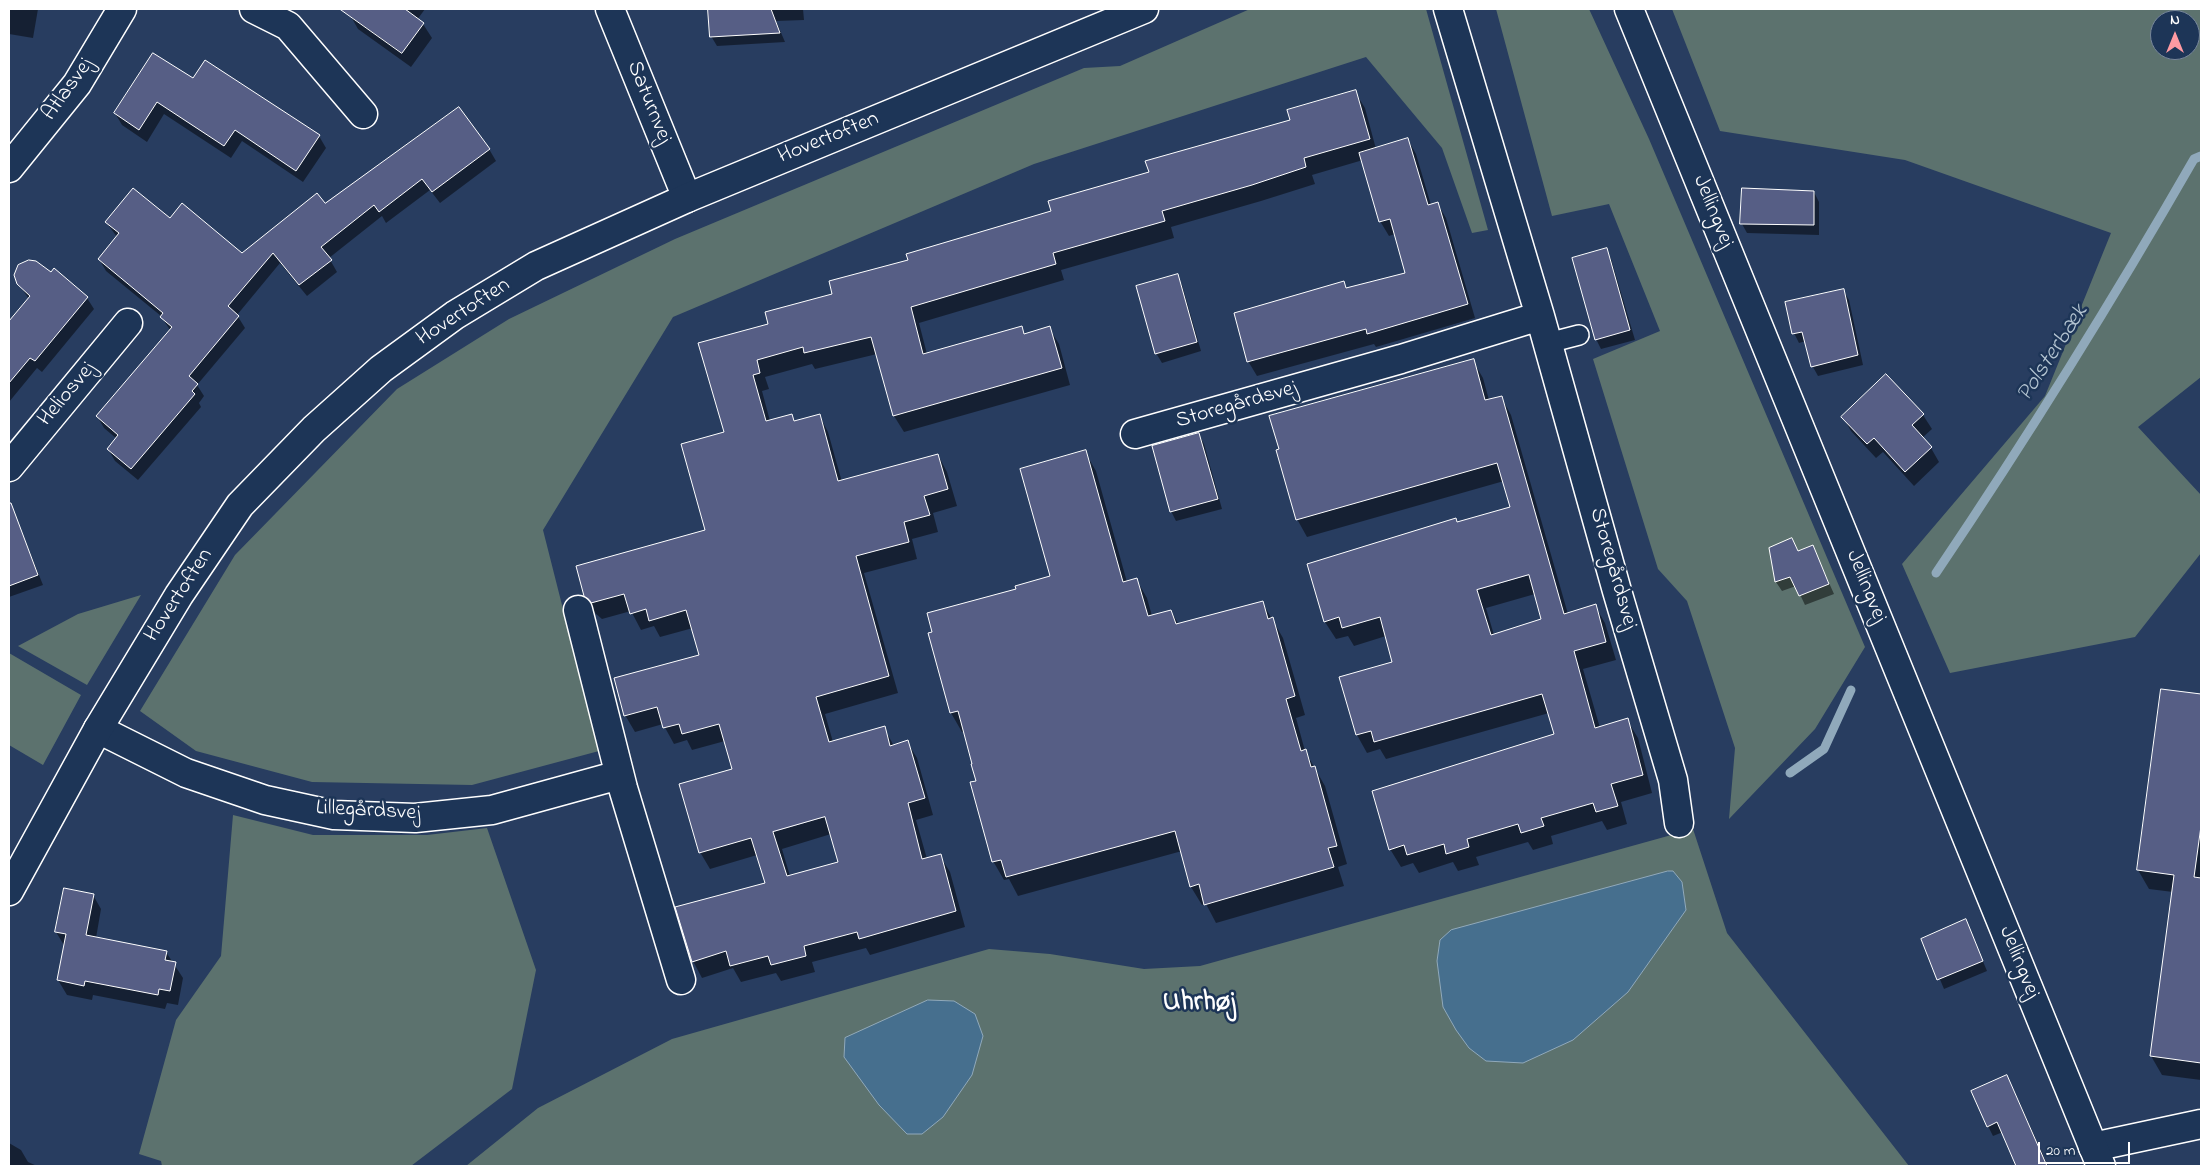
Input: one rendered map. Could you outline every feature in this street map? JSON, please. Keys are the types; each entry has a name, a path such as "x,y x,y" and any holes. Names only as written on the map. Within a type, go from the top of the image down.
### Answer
{"street":[{"name":"Atlasvej","path":"9,168 77,84 122,9"},
{"path":"254,9 294,17 363,114"},
{"name":"Saturnvej","path":"610,9 687,198"},
{"name":"Hovertoften","path":"9,891 98,729 179,595 240,505 327,417 381,369 455,315 536,266 687,198 1144,9"},
{"name":"Storegårdsvej","path":"1448,9 1548,343 1617,591 1673,780 1679,824"},
{"name":"Jellingvej","path":"1629,9 2097,1157"},
{"name":"Storegårdsvej","path":"1135,434 1392,361 1540,316"},
{"name":"Heliosvej","path":"9,467 128,323"},
{"path":"578,610 619,775 681,980"},
{"name":"Lillegårdsvej","path":"98,729 186,773 265,800 334,815 415,818 492,810 619,775"},
{"path":"2097,1157 2201,1124"}],"lane":[{"path":"1548,343 1579,335"}],"green space":[{"path":"1250,9 1426,9 1488,230 1472,233 1442,148 1366,57 1034,164 673,317 543,530 599,751 472,785 312,782 196,751 140,711 235,555 397,389 509,319 675,239 1084,68 1120,66"},
{"path":"1496,9 1589,9 1649,139 1865,647 1815,729 1729,819 1735,748 1687,601 1658,569 1593,359 1660,331 1609,204 1552,216"},
{"path":"1672,9 2201,9 2201,377 2138,427 2201,495 2201,553 2135,637 1950,673 1902,564 2045,396 2111,233 1905,160 1720,131"},
{"path":"141,595 87,685 18,646 78,614"},
{"path":"9,653 81,695 43,765 9,745"},
{"path":"233,815 313,835 427,835 487,828 536,970 512,1089 411,1166 162,1166 161,1161 139,1154 176,1020 221,956"},
{"path":"1693,829 1727,933 1909,1166 466,1166 538,1108 672,1039 989,949 1050,954 1144,969 1200,966"}],"water":[{"path":"1673,871 1682,882 1686,910 1628,992 1573,1040 1523,1063 1486,1061 1469,1048 1443,1007 1437,961 1440,940 1451,930"},
{"path":"928,1000 954,1001 975,1014 983,1036 972,1075 943,1117 922,1134 907,1134 879,1105 844,1057 845,1038"}],"building":[{"path":"340,9 405,9 424,23 402,53"},
{"path":"708,9 771,9 780,33 710,37"},
{"path":"153,53 193,78 205,60 320,135 296,171 235,130 224,146 157,102 139,130 114,113"},
{"path":"1356,90 1370,139 1304,158 1306,167 1162,211 1165,221 1053,253 1056,264 911,307 923,354 1022,326 1024,334 1050,326 1062,368 893,416 871,337 804,353 803,347 757,360 760,373 753,375 766,421 792,414 794,421 820,414 838,481 938,454 948,489 924,496 930,515 904,522 909,542 856,556 889,676 816,697 829,742 885,726 890,746 908,740 925,798 908,803 922,859 941,854 956,911 859,939 857,932 804,946 806,956 771,965 768,956 730,966 726,951 692,962 675,907 765,883 751,838 699,853 679,784 732,769 719,724 682,734 679,724 663,728 657,707 624,716 614,678 699,655 686,610 649,621 646,609 630,614 624,594 591,603 584,596 576,566 705,530 681,444 724,432 698,343 768,324 765,312 832,294 829,281 908,260 906,254 1051,211 1048,201 1149,172 1145,161 1290,120 1287,110","holes":["825,817 838,862 787,876 773,832"]},
{"path":"459,107 490,149 432,192 422,179 379,212 374,205 321,247 332,260 299,285 273,253 228,306 239,316 189,376 198,384 192,391 195,394 131,469 107,449 118,435 96,416 172,327 160,317 163,313 98,259 119,233 105,222 133,188 170,218 182,203 242,253 317,193 325,203"},
{"path":"1408,138 1428,205 1438,202 1468,304 1367,334 1366,329 1247,362 1234,313 1344,281 1346,288 1405,273 1390,219 1379,222 1359,153"},
{"path":"1742,188 1814,191 1814,225 1740,224"},
{"path":"1607,248 1630,330 1595,340 1572,258"},
{"path":"29,260 36,261 51,272 54,268 88,297 35,361 30,358 9,383 9,321 30,296 17,284 14,275 18,265"},
{"path":"1178,274 1197,342 1155,354 1136,286"},
{"path":"1844,289 1858,355 1811,367 1802,332 1792,334 1785,302"},
{"path":"1474,359 1485,400 1502,396 1564,614 1596,604 1606,642 1574,651 1595,728 1628,718 1643,775 1611,784 1618,806 1596,812 1593,803 1541,818 1544,826 1521,833 1518,824 1467,839 1469,847 1446,854 1444,844 1407,855 1404,845 1389,850 1372,791 1554,734 1542,694 1374,742 1371,731 1356,735 1339,677 1392,662 1380,617 1342,628 1339,617 1324,622 1307,564 1456,518 1457,522 1510,507 1497,463 1296,520 1276,450 1279,449 1269,416","holes":["1529,575 1541,619 1491,635 1477,590"]},
{"path":"1886,374 1924,414 1912,425 1932,447 1905,472 1874,438 1867,444 1841,417"},
{"path":"1199,433 1218,499 1170,512 1152,446"},
{"path":"1086,450 1123,582 1137,578 1148,616 1171,610 1176,624 1263,601 1268,619 1273,617 1295,696 1286,699 1301,751 1306,749 1311,767 1315,766 1337,846 1328,848 1334,867 1204,905 1199,884 1190,887 1175,831 1006,877 1001,860 992,862 970,782 976,781 972,764 958,711 950,713 928,633 932,632 927,613 1016,589 1015,586 1050,576 1020,469"},
{"path":"9,503 11,503 38,575 9,586"},
{"path":"1792,538 1798,551 1813,545 1829,584 1799,596 1790,577 1775,582 1769,548"},
{"path":"2161,689 2201,694 2201,826 2194,877 2201,878 2201,1063 2150,1056 2174,875 2137,870"},
{"path":"64,888 94,894 86,935 167,951 165,960 176,962 170,991 159,989 158,995 85,981 84,986 57,980 66,934 55,932"},
{"path":"1966,919 1983,961 1937,980 1921,939"},
{"path":"2007,1075 2047,1166 2016,1166 1997,1122 1987,1127 1971,1091"}],"waterway":[{"name":"Polsterbæk","path":"1936,573 2069,368 2194,159 2201,156"},
{"name":"Polsterbæk","path":"1790,773 1824,749 1851,690"}],"district":[{"name":"Uhrhøj","path":"1199,1004"}]}
